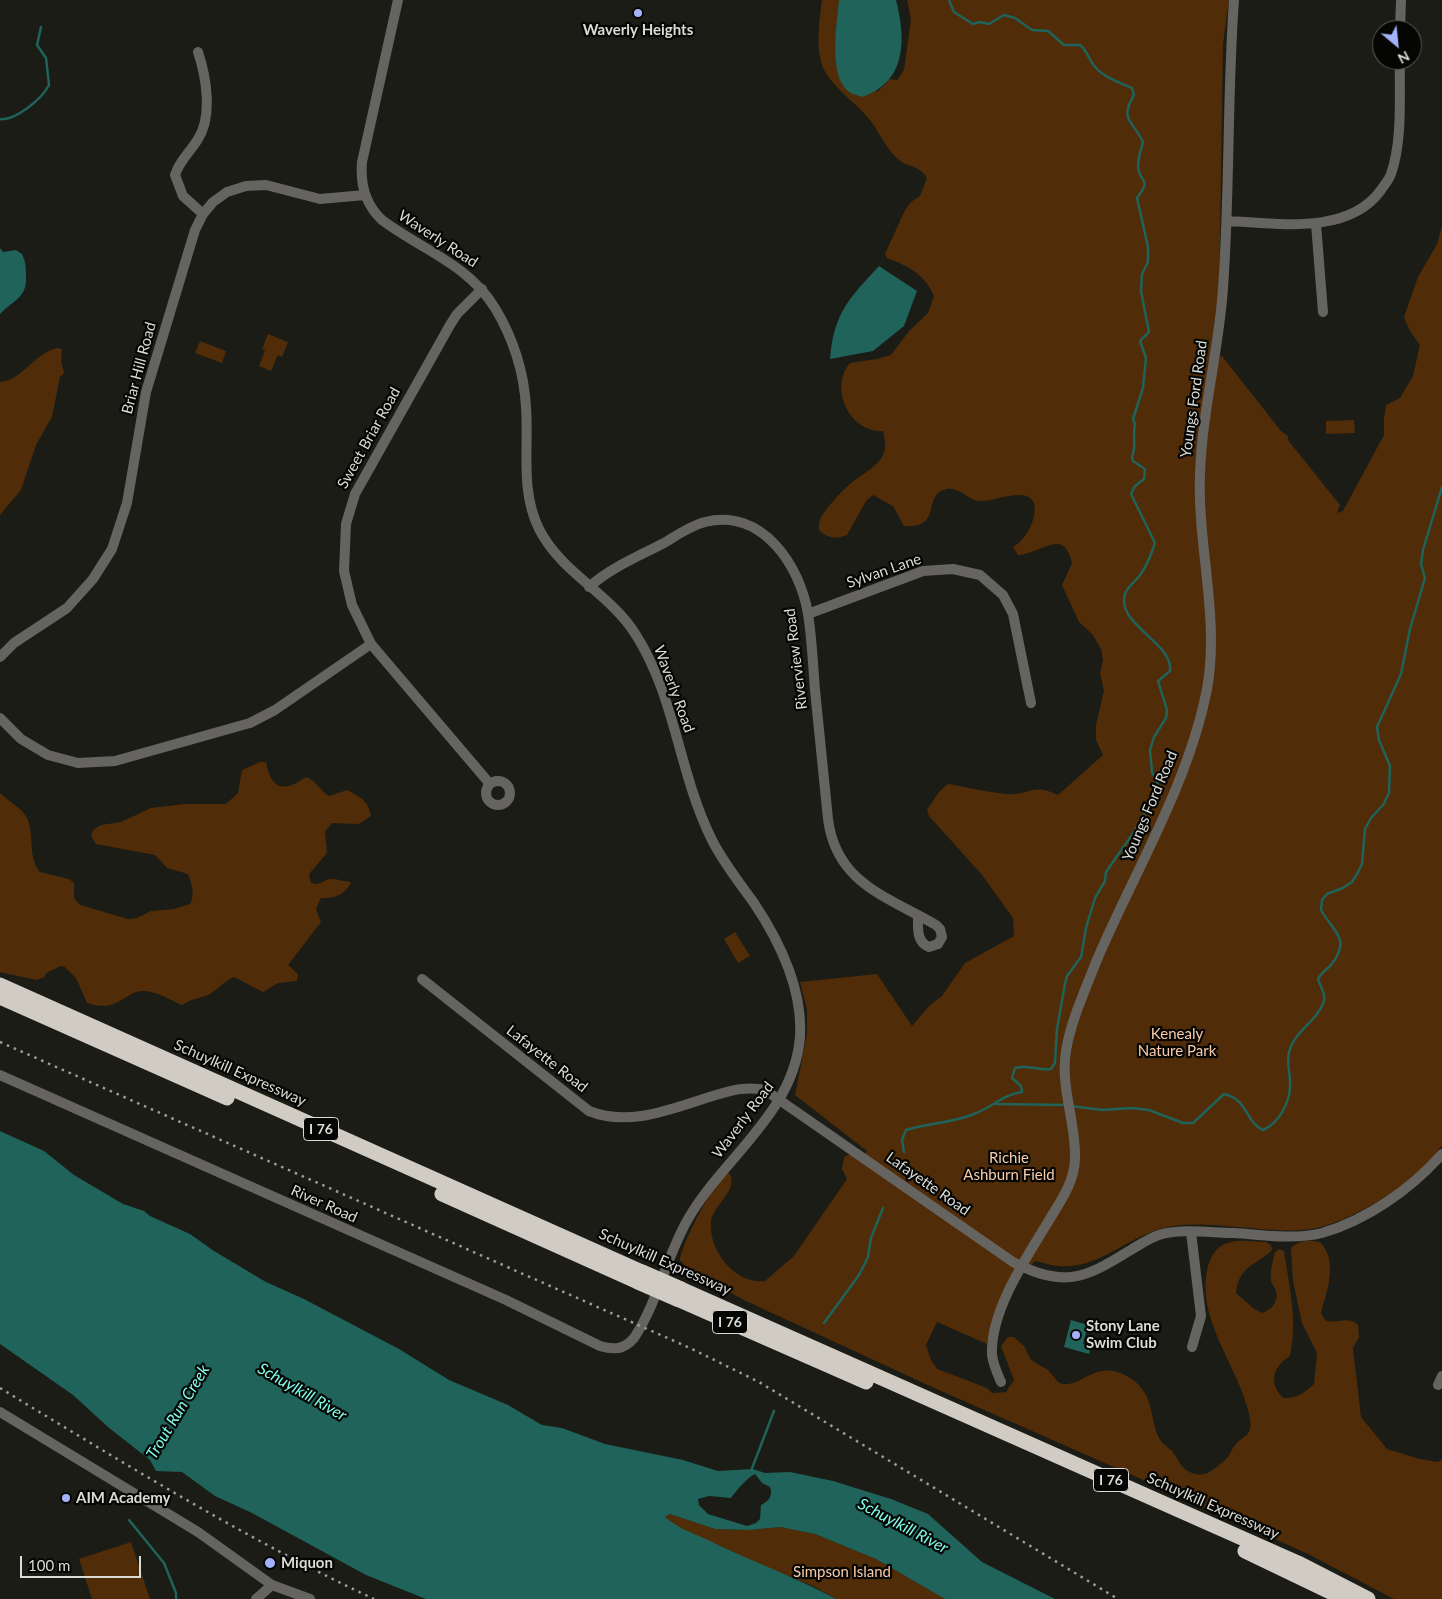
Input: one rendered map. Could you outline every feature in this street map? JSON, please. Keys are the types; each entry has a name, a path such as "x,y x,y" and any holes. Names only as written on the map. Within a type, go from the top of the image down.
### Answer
{"highway":[{"name":"Schuylkill Expressway","path":"0,985 640,1277"},
{"name":"Schuylkill Expressway","path":"0,997 851,1370 1298,1563 1368,1599"},
{"name":"Schuylkill Expressway","path":"851,1370 1345,1599"}],"street":[{"name":"Waverly Road","path":"398,0 362,162 362,183 365,195 371,208 382,220 459,267 482,289 507,332 522,379 526,407 526,483 531,508 541,533 558,558 627,622 643,647 666,704 702,820 720,854 767,925 793,981 799,1011 799,1040 794,1068 780,1098 688,1219 646,1317 634,1338"},
{"name":"Youngs Ford Road","path":"1001,1382 992,1357 993,1342 1002,1305 1021,1266 1070,1183 1075,1154 1064,1066 1074,1018 1106,940 1186,766 1208,687 1209,606 1199,479 1201,453 1218,344 1227,222 1228,77 1234,0"},
{"path":"1400,20 1401,0"},
{"path":"198,52 204,82 205,122 201,135 175,175 183,196 203,214"},
{"path":"1227,222 1316,224 1344,217 1373,201 1391,175 1398,137 1400,70"},
{"name":"Briar Hill Road","path":"0,657 14,643 67,608 94,579 112,548 125,510 146,392 195,230 203,214 220,196 246,186 266,185 320,198 341,199 365,195"},
{"path":"1316,224 1323,312"},
{"name":"Sweet Briar Road","path":"482,289 457,314 450,325 363,477 350,509 344,539 345,578 352,605 371,644 490,784"},
{"name":"Riverview Road","path":"589,587 603,577 705,522 728,521 750,526 770,538 777,545 794,576 808,614 828,819 834,848 843,864 856,877 918,915"},
{"name":"Sylvan Lane","path":"808,614 923,572 954,570 980,576 1003,595 1013,614 1030,703"},
{"path":"0,718 21,739 48,755 78,763 115,761 250,723 270,713 371,644"},
{"name":"Lafayette Road","path":"422,979 558,1088 596,1114 615,1118 636,1117 746,1088 765,1090 780,1098 1021,1266 1049,1276 1079,1277 1098,1270 1158,1235 1191,1232 1286,1236 1322,1233 1390,1200 1426,1173 1442,1154"},
{"name":"River Road","path":"0,1075 374,1243 506,1300 600,1346 618,1349 627,1345 634,1338"},
{"path":"1191,1232 1201,1316 1192,1347"},
{"path":"0,1412 198,1532 272,1585 310,1599"},
{"path":"256,1599 272,1585"}],"green space":[{"name":"Kenealy Nature Park","path":"822,0 839,0 836,32 877,92 890,79 897,80 904,70 911,19 907,0 1229,0 1223,44 1219,306 1216,310 1210,362 1222,356 1281,431 1288,436 1288,440 1340,505 1337,513 1343,511 1384,435 1386,405 1400,398 1413,376 1420,345 1410,331 1404,317 1418,277 1437,244 1442,226 1442,1145 1421,1170 1393,1192 1358,1212 1325,1226 1288,1231 1206,1225 1173,1226 1146,1234 1088,1263 1072,1266 1055,1266 1036,1261 1008,1282 987,1344 937,1322 926,1345 931,1360 937,1369 987,1388 992,1393 1006,1392 1014,1380 1001,1346 1008,1337 1014,1337 1024,1346 1031,1360 1048,1370 1059,1383 1075,1382 1106,1370 1116,1371 1127,1376 1143,1390 1150,1405 1160,1440 1172,1451 1181,1465 1186,1470 1195,1474 1208,1473 1227,1458 1250,1429 1250,1416 1246,1403 1217,1336 1207,1302 1205,1284 1212,1256 1217,1249 1230,1242 1256,1241 1266,1242 1271,1245 1272,1250 1244,1271 1236,1293 1254,1309 1263,1313 1272,1307 1276,1301 1277,1295 1271,1277 1272,1266 1275,1252 1279,1249 1284,1251 1292,1303 1292,1343 1290,1356 1276,1370 1274,1381 1278,1392 1283,1398 1292,1398 1300,1395 1314,1384 1317,1353 1302,1323 1293,1281 1291,1248 1305,1241 1321,1243 1329,1259 1330,1277 1321,1313 1325,1320 1346,1320 1358,1325 1359,1337 1353,1348 1361,1417 1387,1449 1420,1459 1438,1462 1442,1460 1442,1599 1394,1599 1308,1554 932,1387 744,1300 688,1269 680,1260 686,1241 700,1213 716,1187 729,1173 731,1185 729,1191 716,1209 711,1221 714,1243 719,1254 734,1271 754,1281 765,1281 794,1256 847,1179 842,1169 844,1157 850,1154 861,1159 867,1151 795,1095 807,1034 807,1010 800,982 877,974 912,1026 930,1005 942,996 965,963 1014,936 1013,918 982,875 929,816 927,810 939,792 948,784 1006,794 1036,789 1058,795 1103,755 1096,740 1096,725 1104,691 1100,673 1103,660 1101,649 1093,635 1079,622 1062,585 1072,563 1068,552 1063,546 1057,544 1018,555 1013,547 1024,538 1033,521 1034,505 1031,498 1024,495 1016,495 977,501 956,490 947,489 939,492 935,497 928,517 924,522 904,526 893,506 873,495 866,501 847,535 832,537 819,530 820,519 831,504 851,483 879,461 885,449 883,431 871,430 861,425 852,417 846,407 842,396 844,373 850,363 891,355 909,331 928,313 934,296 921,276 902,264 887,258 885,254 905,210 911,202 920,196 927,178 917,168 894,156 870,120 827,75 820,58 819,49"},
{"path":"268,334 288,342 282,357 278,355 271,371 259,366 265,350 262,349"},
{"path":"200,341 226,351 222,363 195,353"},
{"path":"57,348 62,349 61,361 64,373 60,377 52,417 36,445 21,490 0,515 0,382 15,377 41,356"},
{"path":"1354,420 1355,433 1326,434 1326,421"},
{"path":"260,762 266,762 271,779 280,786 292,785 306,777 329,796 347,790 360,797 366,803 371,816 359,824 332,823 325,832 327,853 309,874 311,883 318,884 333,879 351,883 345,891 338,895 321,898 316,909 321,922 288,965 298,974 297,981 278,983 263,992 234,977 208,995 182,1005 150,992 138,991 115,1004 98,1006 87,1003 76,978 65,967 61,966 46,973 45,977 36,980 0,972 0,793 26,816 30,827 34,860 40,872 69,879 74,883 74,898 80,905 128,919 137,918 151,911 174,909 190,904 192,889 188,874 167,868 155,855 96,844 91,836 93,830 101,825 121,822 151,808 185,804 226,804 238,793 242,770"},
{"path":"735,932 750,956 738,963 724,939"},
{"name":"Simpson Island","path":"670,1514 715,1529 750,1530 780,1527 815,1534 876,1559 945,1599 836,1599 813,1586 745,1559 675,1526 665,1517"},
{"path":"131,1542 150,1599 92,1599 79,1559"}],"water":[{"path":"839,0 896,0 901,29 902,44 900,58 888,81 877,90 862,97 848,91 838,73 835,48"},
{"path":"0,248 3,252 16,250 22,254 26,265 26,284 22,294 0,314"},
{"path":"879,266 917,291 904,326 873,351 830,359 835,329 839,318 851,298"},
{"name":"Schuylkill River","path":"0,1131 44,1151 74,1175 123,1204 144,1211 150,1216 190,1234 214,1251 266,1282 304,1299 399,1349 449,1380 508,1405 542,1425 562,1428 605,1444 683,1460 718,1471 753,1469 765,1473 790,1472 833,1481 891,1499 928,1514 982,1562 1055,1599 945,1599 876,1559 815,1534 780,1527 750,1530 715,1529 670,1514 665,1517 683,1529 807,1584 836,1599 426,1599 366,1575 252,1513 215,1496 182,1472 156,1471 150,1460 108,1427 73,1395 0,1344","holes":["755,1474 762,1483 770,1487 771,1496 761,1505 760,1519 756,1523 747,1526 708,1514 699,1505 698,1499 709,1496 731,1498"]},
{"name":"Stony Lane Swim Club","path":"1071,1320 1088,1325 1083,1344 1091,1347 1089,1354 1064,1347"}],"waterway":[{"path":"904,1152 902,1140 906,1130 966,1117 980,1111 1009,1095 1022,1092 1021,1086 1012,1078 1015,1068 1051,1069 1055,1063 1057,1029 1065,984 1067,976 1081,957 1086,928 1095,898 1105,881 1106,872 1134,832 1158,792 1158,784 1152,772 1150,750 1154,737 1166,718 1167,710 1158,681 1170,671 1169,661 1163,651 1136,624 1124,605 1126,591 1145,568 1155,543 1131,494 1135,486 1144,479 1145,469 1133,461 1132,456 1135,424 1133,419 1143,388 1146,358 1140,341 1149,332 1141,291 1142,274 1148,262 1148,247 1137,198 1145,183 1138,166 1143,142 1129,120 1128,110 1134,95 1132,88 1109,78 1099,71 1080,45 1064,45 1048,31 1032,30 1015,18 1004,15 989,24 980,22 973,24 954,12 949,0"},
{"path":"0,119 6,119 28,108 46,91 49,85 46,58 37,45 41,27"},
{"path":"1071,1106 1102,1110 1132,1108 1149,1110 1183,1123 1193,1123 1224,1094 1238,1101 1253,1122 1263,1130 1274,1123 1282,1112 1289,1093 1289,1052 1296,1038 1321,1008 1324,996 1318,979 1331,965 1340,948 1338,936 1321,910 1322,900 1327,894 1343,888 1352,882 1362,864 1365,829 1371,818 1383,805 1389,793 1390,766 1379,740 1377,727 1401,674 1410,629 1425,578 1421,564 1423,550 1442,487"},
{"path":"996,1104 1066,1105"},
{"path":"824,1323 859,1275 868,1257 871,1238 883,1208"},
{"path":"751,1471 774,1411"},
{"name":"Trout Run Creek","path":"129,1520 164,1563 176,1593 176,1599"}],"railway":[{"path":"0,1042 690,1348 759,1382 1118,1599"},
{"path":"0,1388 231,1525 374,1599"}],"place":[{"name":"Waverly Heights","path":"638,13"},
{"name":"Stony Lane Swim Club","path":"1076,1335"},
{"name":"AIM Academy","path":"66,1498"},
{"name":"Miquon","path":"270,1563"}],"park label":[{"name":"Richie Ashburn Field","path":"1009,1166"}]}
